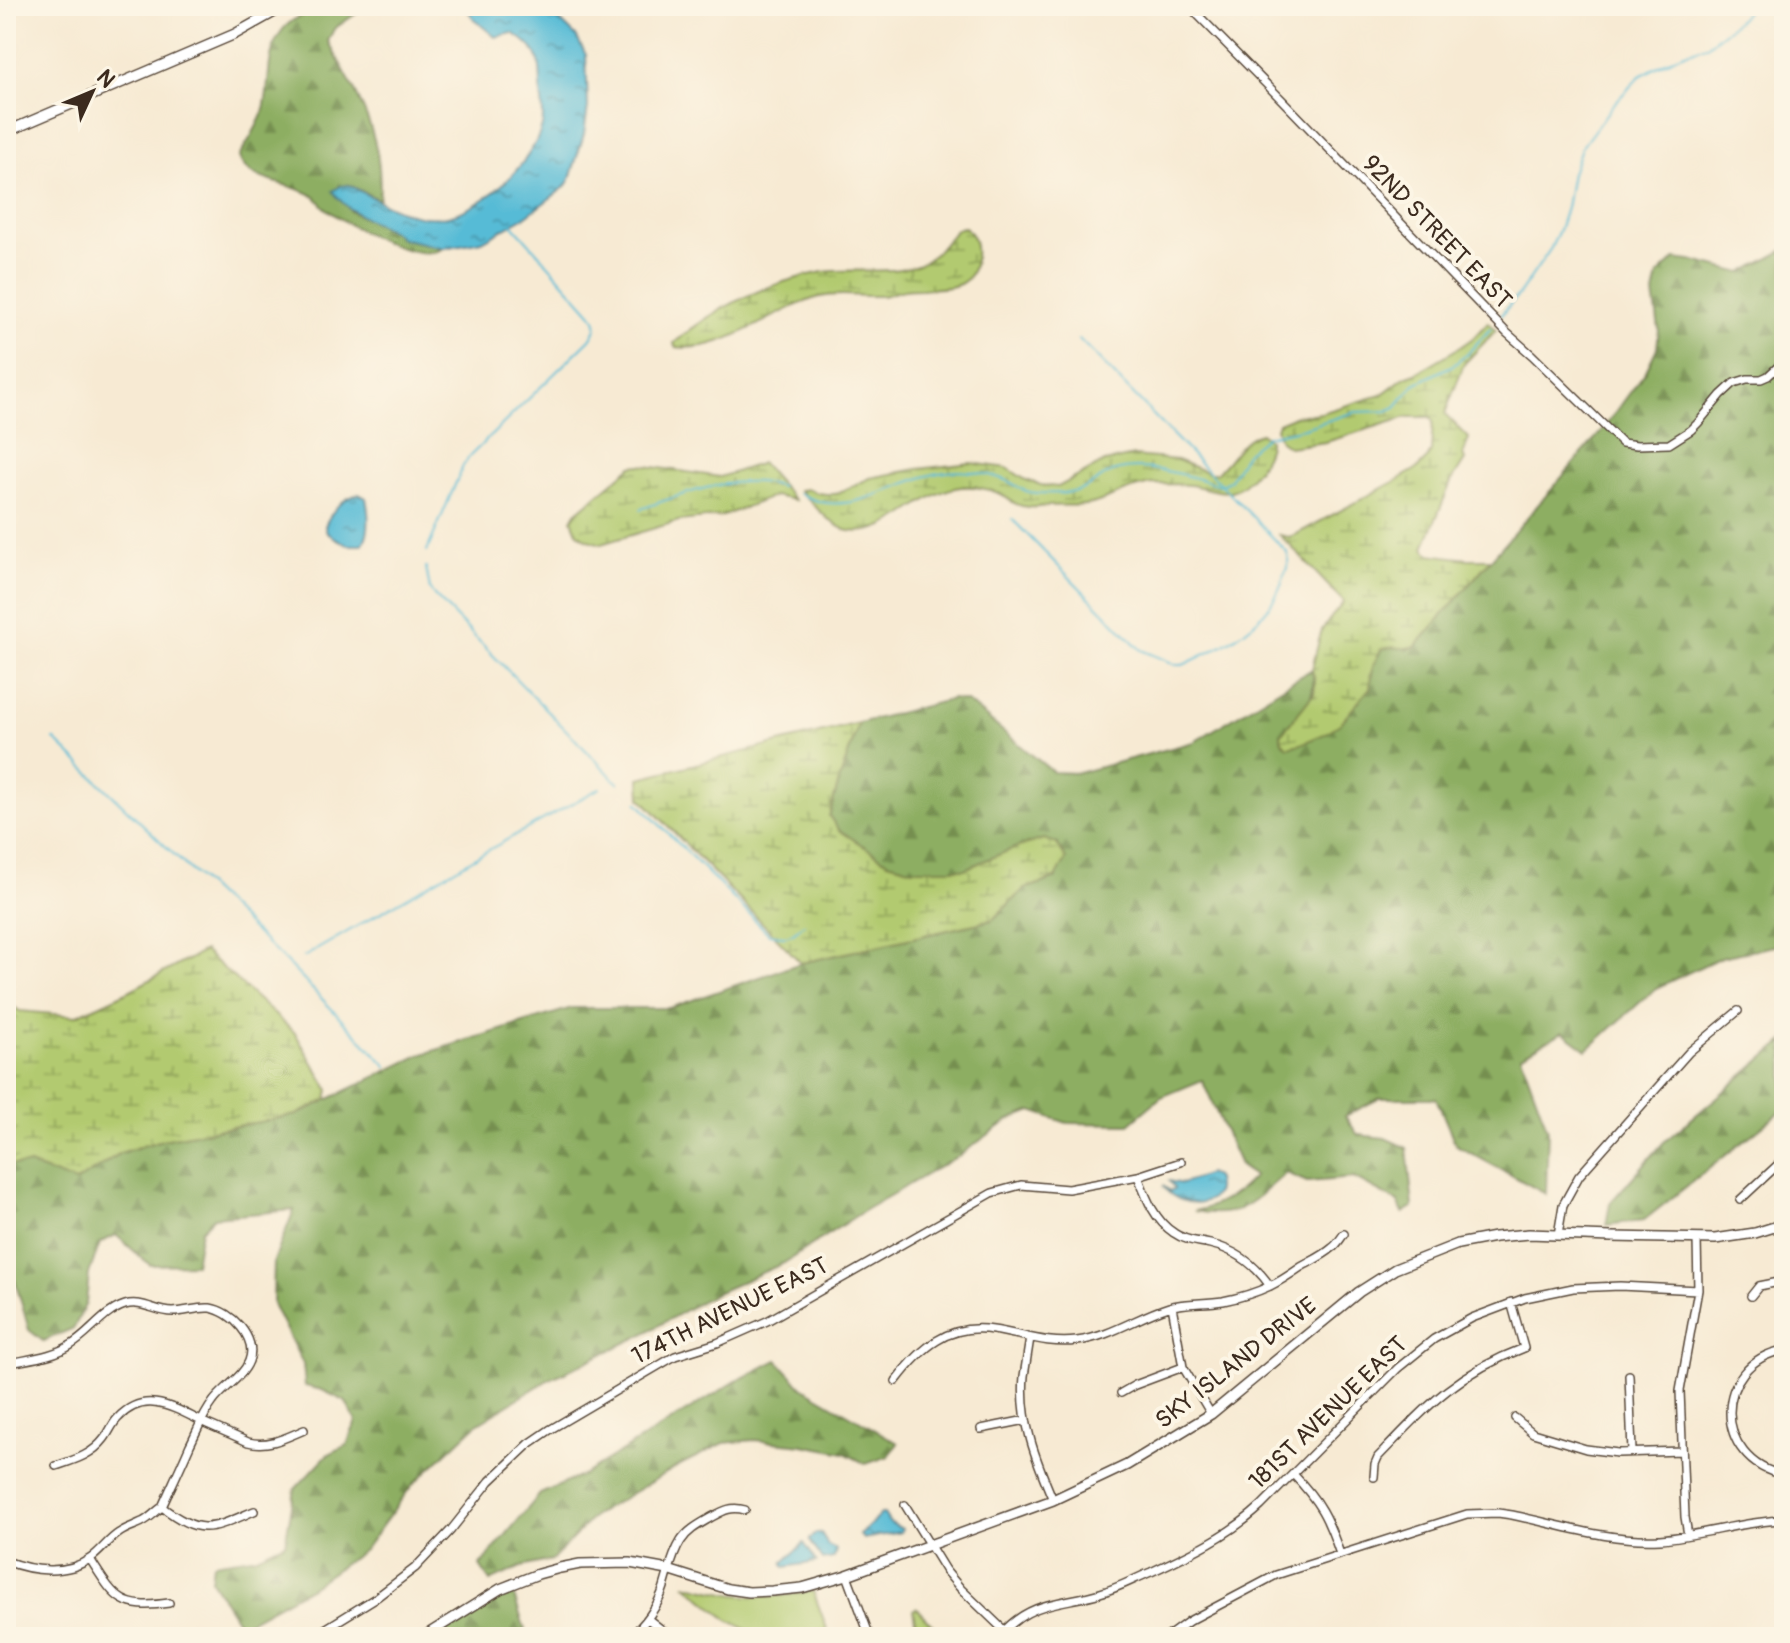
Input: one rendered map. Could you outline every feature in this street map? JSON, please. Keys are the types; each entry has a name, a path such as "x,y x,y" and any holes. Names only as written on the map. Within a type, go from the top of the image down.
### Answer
{"street":[{"path":"6,132 235,34 285,6"},
{"name":"92ND STREET EAST","path":"1189,6 1507,333 1622,443 1665,445 1675,440 1698,423 1734,383 1768,376 1784,361"},
{"path":"1558,1235 1563,1205 1579,1176 1689,1052 1738,1011"},
{"path":"1740,1200 1784,1159"},
{"name":"174TH AVENUE EAST","path":"312,1637 377,1597 415,1568 451,1530 490,1481 529,1444 675,1356 717,1343 767,1321 992,1193 1021,1185 1068,1189 1138,1176 1181,1162"},
{"path":"1138,1176 1148,1203 1174,1233 1186,1239 1229,1249 1242,1256 1262,1273 1270,1286"},
{"name":"SKY ISLAND DRIVE","path":"423,1637 500,1589 549,1571 580,1564 630,1563 749,1592 802,1588 847,1575 1053,1500 1127,1465 1211,1414 1359,1292 1395,1269 1458,1244 1529,1234 1697,1239 1735,1237 1784,1224"},
{"path":"896,1381 923,1349 956,1332 991,1330 1057,1342 1092,1338 1172,1306 1221,1301 1270,1286 1332,1248 1344,1234"},
{"path":"1688,1535 1682,1451 1682,1377 1698,1290 1697,1239"},
{"path":"1751,1296 1759,1286 1784,1281"},
{"name":"181ST AVENUE EAST","path":"1008,1634 1016,1620 1039,1608 1116,1587 1193,1552 1252,1515 1390,1376 1415,1354 1462,1323 1511,1302 1548,1292 1596,1286 1698,1290"},
{"path":"1374,1477 1378,1457 1434,1399 1478,1368 1524,1348 1511,1302"},
{"path":"6,1364 62,1350 81,1339 108,1314 127,1305 147,1305 173,1312 210,1308 241,1327 249,1341 251,1356 245,1369 213,1401 201,1421 162,1507 120,1532 90,1559 75,1566 53,1570 32,1569 6,1561"},
{"path":"1172,1306 1183,1367 1211,1414"},
{"path":"1030,1338 1024,1378 1026,1420 1032,1448 1053,1500"},
{"path":"1784,1350 1763,1357 1748,1368 1736,1385 1730,1408 1733,1433 1742,1450 1762,1468 1784,1475"},
{"path":"1121,1393 1183,1367"},
{"path":"1629,1375 1632,1452"},
{"path":"56,1466 95,1449 125,1412 149,1402 167,1405 256,1444 275,1442 304,1430"},
{"path":"1515,1418 1533,1433 1603,1452 1682,1451"},
{"path":"981,1429 1026,1420"},
{"path":"1293,1474 1326,1516 1340,1554"},
{"path":"905,1505 945,1570 1008,1634"},
{"path":"162,1507 185,1523 203,1528 217,1526 254,1511"},
{"path":"629,1637 648,1619 663,1592 674,1553 683,1538 695,1527 726,1509 745,1510"},
{"path":"1167,1637 1189,1621 1276,1575 1451,1518 1481,1513 1512,1515 1624,1538 1660,1539 1752,1522 1784,1520"},
{"path":"90,1559 107,1587 121,1598 140,1606 169,1603"},
{"path":"847,1575 870,1637"},
{"path":"648,1619 671,1637"}],"green space":[{"path":"317,6 367,6 334,29 328,41 367,117 378,156 379,200 349,185 350,211 400,237 444,248 435,252 420,252 378,239 338,217 306,192 251,173 239,157 263,112 276,41 289,23"},
{"path":"964,227 974,241 975,259 971,273 960,284 881,296 820,297 712,344 675,347 674,343 707,318 763,289 823,272 891,270 916,265 931,257 957,229"},
{"path":"1784,250 1784,950 1779,945 1721,957 1656,988 1587,1050 1563,1032 1521,1056 1548,1130 1546,1194 1456,1145 1436,1098 1380,1098 1345,1116 1358,1135 1385,1138 1407,1148 1413,1207 1403,1213 1398,1202 1354,1178 1307,1182 1286,1173 1254,1200 1235,1211 1194,1211 1227,1199 1254,1176 1241,1167 1202,1080 1161,1097 1129,1124 1067,1123 1032,1111 1009,1120 960,1155 865,1210 784,1263 716,1293 638,1337 548,1380 477,1424 413,1484 364,1550 311,1587 240,1626 211,1580 213,1563 257,1556 285,1543 295,1489 327,1455 347,1445 356,1421 345,1401 305,1386 303,1364 273,1304 274,1261 294,1210 214,1217 201,1230 195,1264 150,1265 116,1235 100,1243 89,1274 86,1303 74,1328 43,1341 29,1330 15,1280 6,1274 6,1165 29,1165 76,1182 120,1153 162,1140 296,1115 420,1055 572,1008 669,1008 801,963 992,920 1024,889 1057,878 1058,844 1044,839 965,869 913,869 888,862 839,830 829,816 859,723 952,699 967,702 1053,772 1078,773 1194,742 1312,669 1313,690 1310,698 1281,735 1287,747 1301,744 1370,688 1373,666 1381,649 1416,646 1601,432 1646,371 1657,348 1659,329 1654,294 1658,275 1675,259 1742,273"},
{"path":"1488,322 1496,330 1464,364 1445,414 1469,438 1463,455 1465,460 1451,482 1424,548 1429,554 1491,559 1416,646 1381,649 1373,666 1370,688 1340,724 1301,744 1287,747 1281,735 1314,693 1312,669 1322,630 1343,603 1280,535 1295,535 1418,468 1431,451 1433,421 1430,417 1407,417 1326,442 1289,447 1280,441 1276,428 1278,423 1381,395 1405,377 1460,347"},
{"path":"1261,433 1269,440 1262,462 1244,484 1226,492 1189,485 1153,484 1089,504 1025,507 991,491 961,487 941,492 878,528 850,531 823,514 799,490 836,494 870,478 971,463 1007,468 1026,480 1058,487 1105,462 1134,456 1177,460 1216,473 1242,444"},
{"path":"762,463 794,500 774,496 723,516 679,521 601,544 577,532 572,520 576,513 632,466 720,477"},
{"path":"859,723 829,816 839,830 888,862 913,869 965,869 1044,839 1057,844 1066,859 1056,878 1024,889 992,920 801,963 641,798 640,778"},
{"path":"204,951 295,1033 329,1090 327,1100 296,1115 162,1140 120,1153 76,1182 29,1165 6,1165 6,1002 20,1011 75,1016"},
{"path":"1784,1041 1784,1109 1644,1220 1606,1225 1610,1203 1664,1142"},
{"path":"777,1360 802,1387 898,1443 889,1456 866,1464 845,1453 803,1445 754,1440 724,1443 595,1515 552,1560 521,1567 490,1581 480,1566 540,1494 583,1475 736,1381"},
{"path":"685,1584 748,1596 813,1591 830,1637 761,1637 728,1620"},
{"path":"512,1590 525,1630 509,1637 437,1637"},
{"path":"916,1608 944,1637 918,1637 913,1610"}],"water":[{"path":"465,6 545,6 576,36 586,55 588,107 584,134 565,187 525,217 482,241 444,248 400,238 353,211 333,191 349,185 405,212 441,217 456,214 488,196 528,156 543,122 537,56 529,45 513,33 495,37 474,19"},
{"path":"359,494 366,498 367,535 362,545 348,545 327,533 325,526 338,506"},
{"path":"1208,1174 1215,1177 1217,1188 1208,1200 1189,1202 1179,1199 1163,1186 1170,1191 1174,1188 1169,1181 1182,1184"},
{"path":"881,1514 902,1529 901,1532 863,1539 860,1535"},
{"path":"816,1533 836,1549 834,1558 823,1560 810,1541"},
{"path":"804,1543 817,1562 785,1567 783,1563"}],"waterway":[{"path":"1501,315 1551,248 1566,208 1572,173 1581,148 1612,106 1640,76 1679,55 1707,46 1741,18 1750,6"},
{"path":"427,551 470,456 590,339 596,329 592,314 512,224"},
{"path":"798,493 823,502 842,503 870,497 925,476 955,471 989,475 1038,493 1076,492 1104,476 1131,468 1170,472 1221,485 1229,481 1247,452 1267,436 1355,412 1387,411 1396,407 1415,384 1455,364 1491,328"},
{"path":"1012,519 1141,650 1177,665 1215,650 1257,620 1277,593 1285,573 1287,552 1079,339"},
{"path":"641,509 729,483 765,483 781,487"},
{"path":"426,567 430,590 434,595 618,783"},
{"path":"54,739 288,964 387,1066"},
{"path":"304,957 600,788"},
{"path":"637,802 769,934 788,935 804,924"}]}
